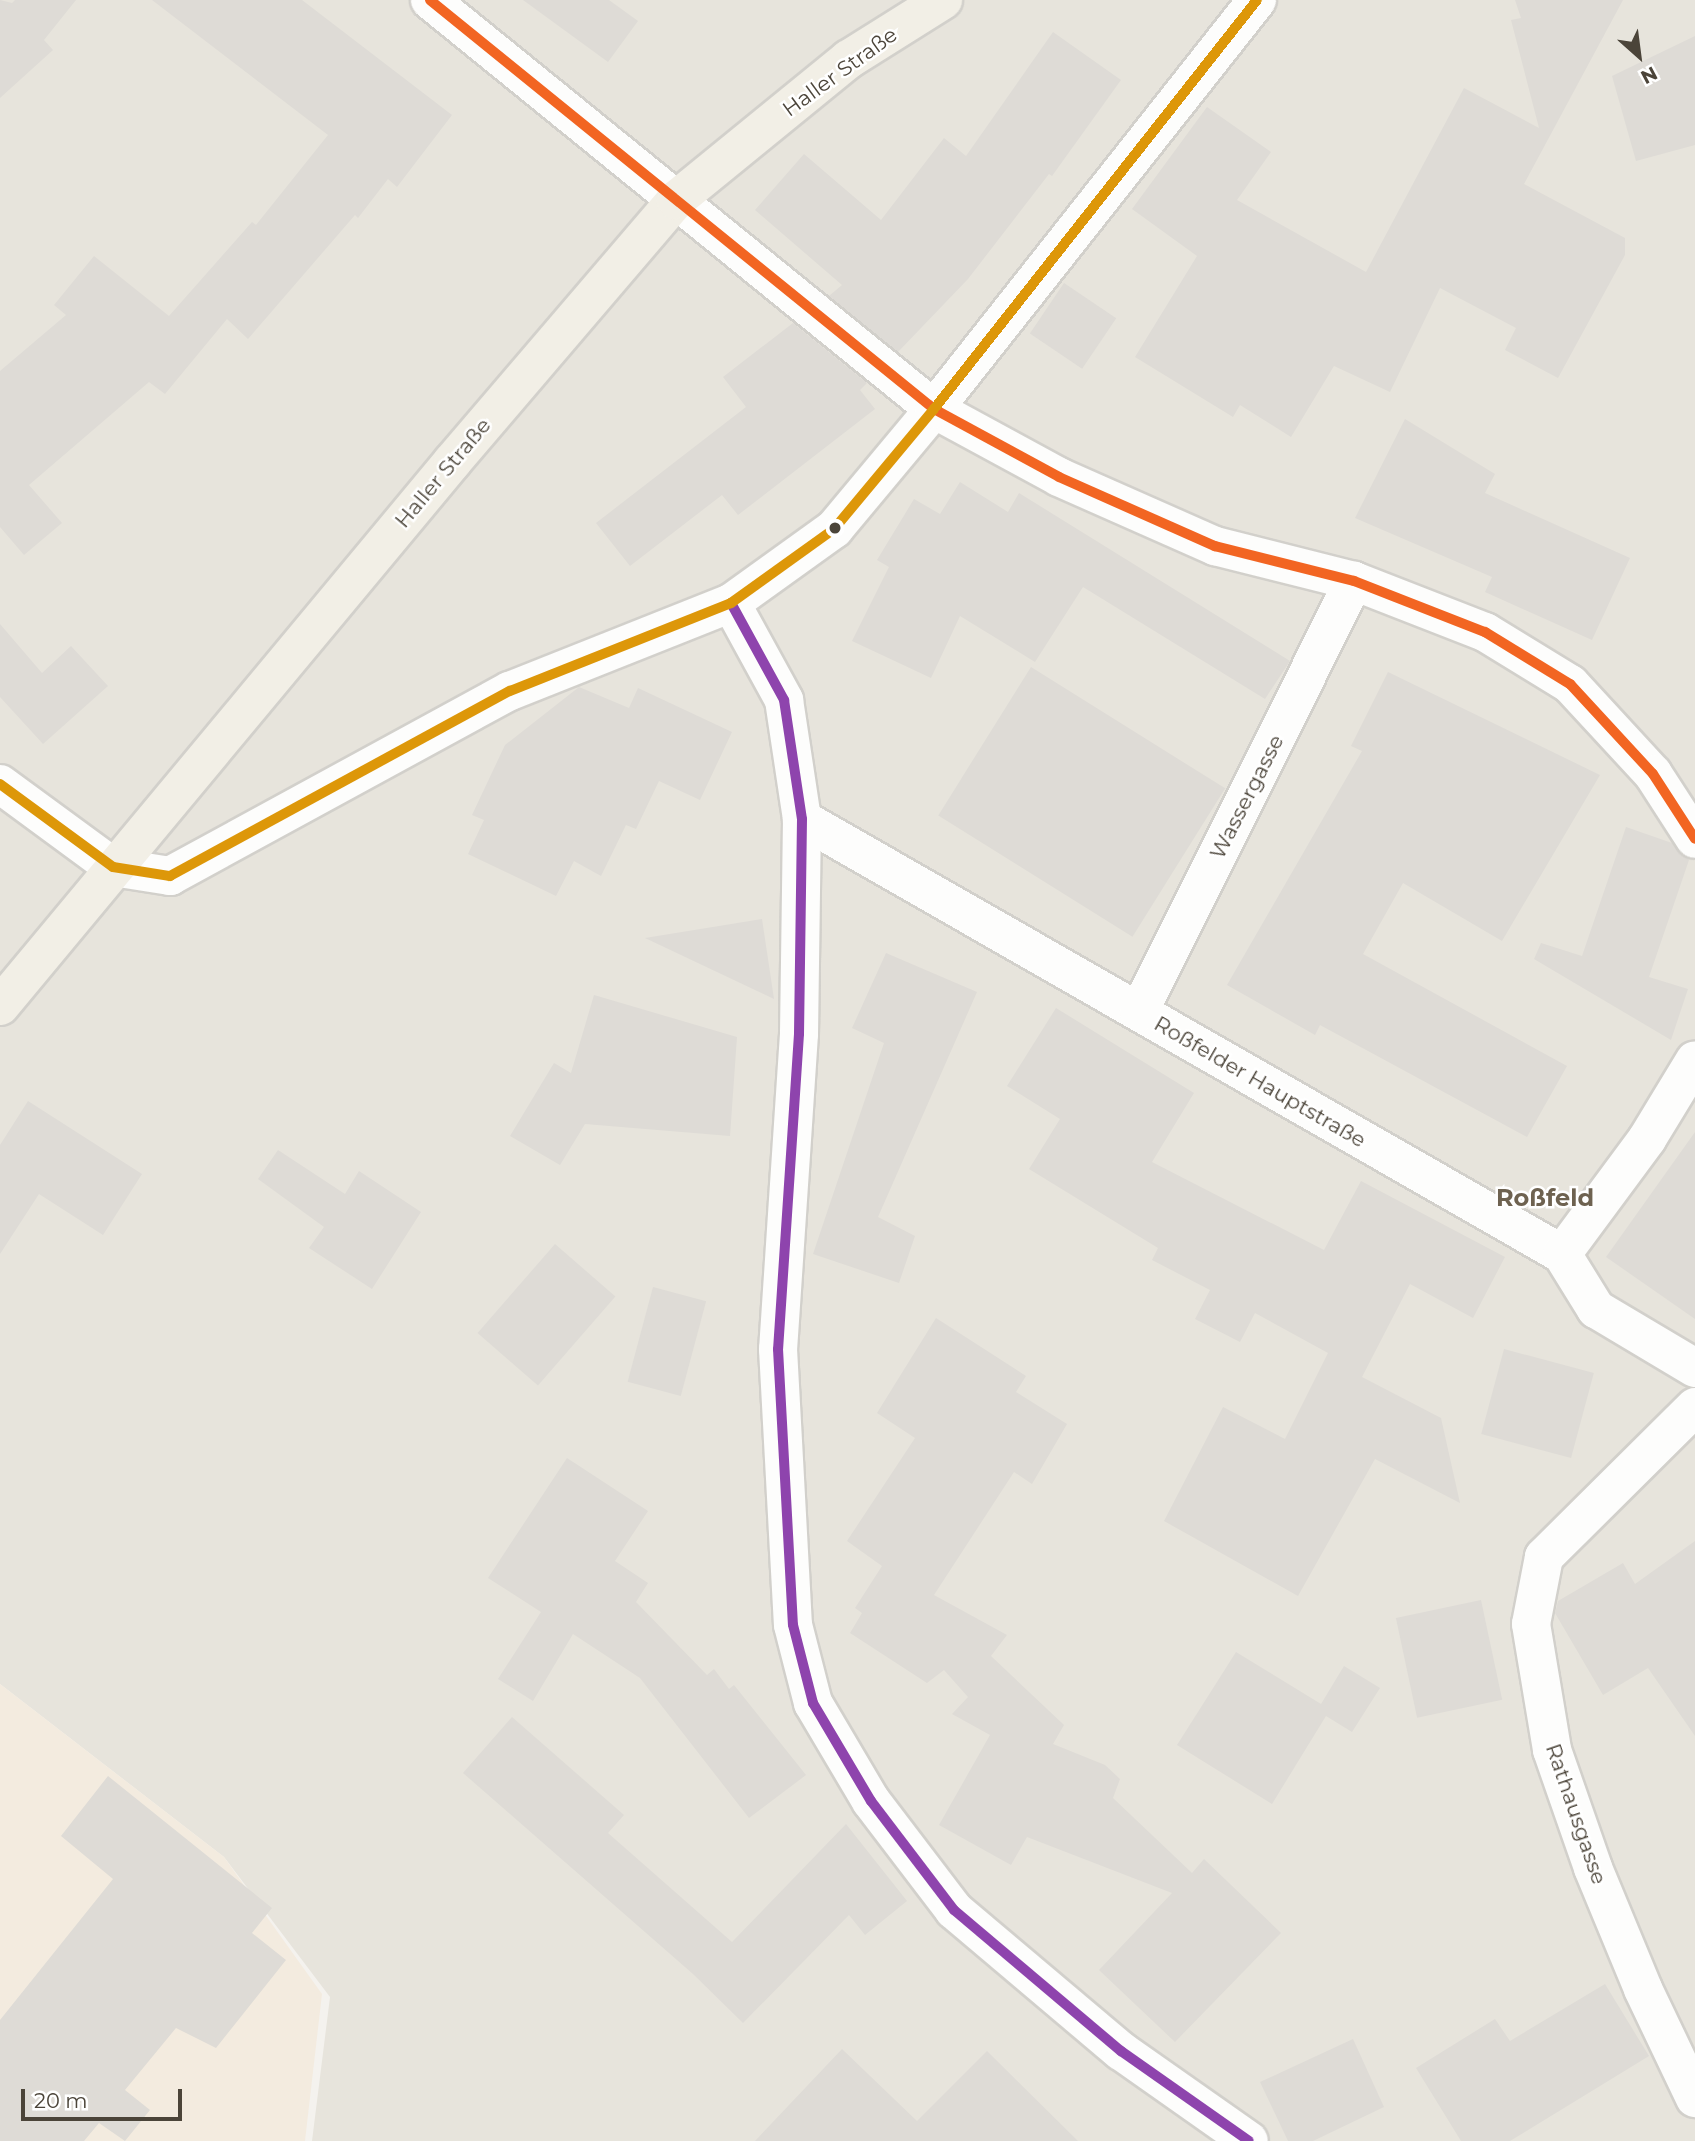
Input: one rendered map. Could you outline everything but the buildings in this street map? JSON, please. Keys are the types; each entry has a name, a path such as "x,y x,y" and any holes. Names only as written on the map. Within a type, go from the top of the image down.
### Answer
{"main road":[{"name":"Haller Straße","path":"0,1006 113,867 676,200 849,60 943,0"}],"street":[{"path":"430,0 934,409 1059,477 1215,546 1354,581 1485,632 1570,684 1653,774 1695,839"},
{"path":"0,784 113,867 170,876 510,691 732,603 834,529 934,409 1257,0"},
{"name":"Wassergasse","path":"1139,1013 1354,581"},
{"path":"732,603 784,700 802,819 799,1034 778,1349 793,1625 813,1703 871,1801 954,1910 1121,2051 1249,2141"},
{"name":"Roßfelder Hauptstraße","path":"802,819 1562,1254 1596,1309 1695,1368"},
{"path":"1562,1254 1647,1139 1695,1059"},
{"name":"Rathausgasse","path":"1695,1407 1544,1557 1531,1624 1552,1750 1593,1868 1643,1989 1695,2098"}],"shaded area":[{"path":"0,0 1695,0 1695,2141 312,2141 330,1997 224,1857 0,1684"},
{"path":"0,1684 224,1857 322,1994 305,2141 0,2141"}],"transit line":[{"path":"430,0 934,409 1059,477 1215,546 1354,581 1485,632 1570,684 1653,774 1695,839"},
{"path":"0,784 113,867 170,876 510,691 731,603 834,529 934,409 1257,0"},
{"path":"731,603 784,700 802,819 799,1034 778,1349 793,1625 813,1703 871,1801 954,1910 1121,2051 1249,2141"}],"district":[{"name":"Roßfeld","path":"1545,1198"}]}
